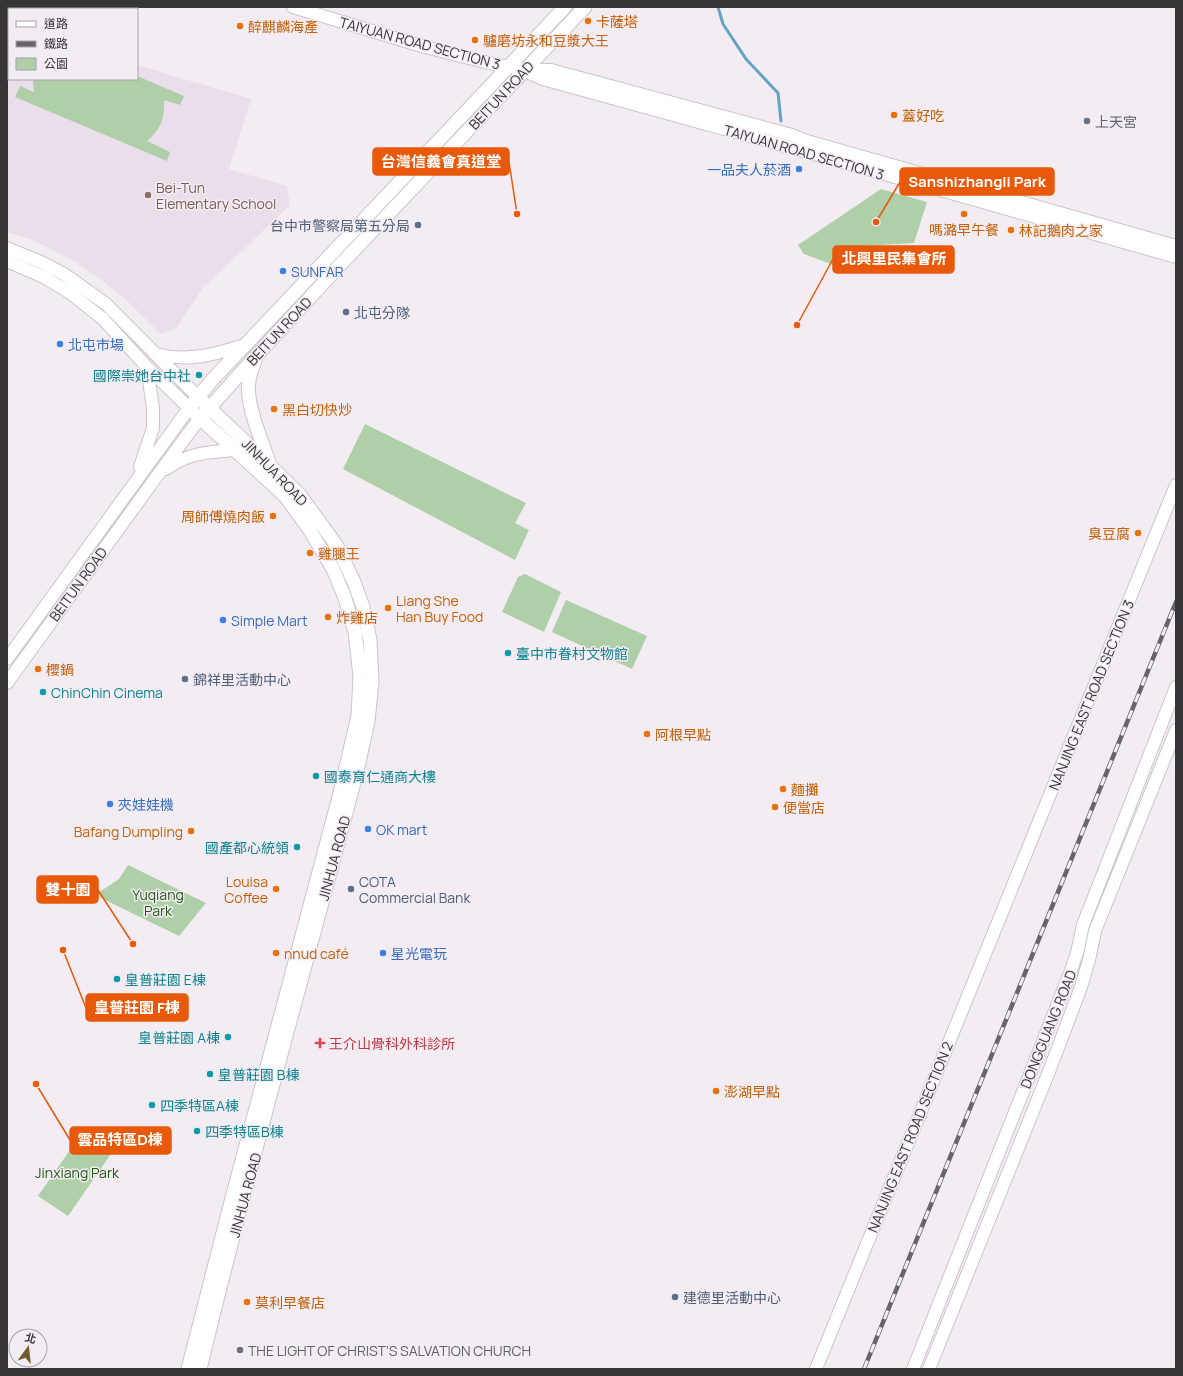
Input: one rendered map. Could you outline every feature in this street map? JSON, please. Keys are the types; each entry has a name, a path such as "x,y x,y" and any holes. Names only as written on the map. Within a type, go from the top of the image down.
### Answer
{"main road":[{"name":"BEITUN ROAD","path":"189,408 245,345 565,7"},
{"name":"BEITUN ROAD","path":"200,418 256,356 585,7"},
{"path":"256,356 249,381 248,395 270,466"},
{"name":"JINHUA ROAD","path":"198,397 300,495 337,546 354,582 363,608 370,640 372,689 368,721 356,778 278,1067 200,1369"},
{"name":"JINHUA ROAD","path":"188,1369 339,797 355,732 360,697 360,676 355,632 345,598 333,569 303,519 285,496 189,408"}],"street":[{"name":"TAIYUAN ROAD SECTION 3","path":"293,7 425,47 524,70 552,70 792,135 807,141 1176,246"},
{"name":"TAIYUAN ROAD SECTION 3","path":"524,70 543,79 1176,257"},
{"path":"7,248 43,262 64,274 106,304 198,397"},
{"path":"7,261 44,277 69,292 103,319 147,367 189,408"},
{"path":"155,354 167,357 198,357 215,354 245,345"},
{"path":"132,486 144,458 153,428 153,408 147,367"},
{"name":"BEITUN ROAD","path":"7,659 189,408"},
{"name":"BEITUN ROAD","path":"7,683 200,418"},
{"path":"157,476 176,462 189,456 234,450"},
{"name":"NANJING EAST ROAD SECTION 3","path":"1005,905 1176,485"},
{"name":"DONGGUANG ROAD","path":"913,1369 1068,978 1077,954 1083,925 1176,687"},
{"name":"DONGGUANG ROAD","path":"929,1369 1050,1069 1081,987 1095,931 1176,730"},
{"name":"NANJING EAST ROAD SECTION 2","path":"816,1369 1005,905"},
{"path":"1077,954 1088,960"}],"shaded area":[{"name":"Bei-Tun Elementary School","path":"138,65 251,99 229,169 287,186 290,205 202,289 176,328 161,334 124,298 100,279 70,259 35,241 7,232 8,72 8,80 138,80"}],"green space":[{"path":"138,76 184,96 180,105 164,100 163,118 159,128 147,141 170,152 167,161 15,97 20,86 34,92 33,80 138,80"},
{"path":"881,189 927,202 914,243 849,247 850,262 847,270 804,254 798,245"},
{"path":"365,424 526,503 515,523 529,530 515,560 343,469"},
{"path":"525,574 561,592 544,632 502,612 518,577"},
{"path":"566,600 647,636 632,669 552,632"},
{"name":"Yuqiang Park","path":"128,865 206,903 179,936 95,895 119,879"},
{"name":"Jinxiang Park","path":"86,1127 115,1148 68,1216 38,1196"}],"waterway":[{"path":"718,7 723,24 746,59 778,93 781,121"}],"railway":[{"path":"864,1369 1176,602"}],"place":[{"name":"卡薩塔","path":"588,21"},
{"name":"醉麒麟海產","path":"240,26"},
{"name":"驢磨坊永和豆漿大王","path":"475,40"},
{"name":"蓋好吃","path":"894,115"},
{"name":"上天宮","path":"1087,121"},
{"name":"一品夫人菸酒","path":"799,169"},
{"name":"Bei-Tun Elementary School","path":"148,195"},
{"name":"台灣信義會真道堂","path":"517,214"},
{"name":"嗎潞早午餐","path":"964,214"},
{"name":"Sanshizhangli Park","path":"876,222"},
{"name":"台中市警察局第五分局","path":"418,225"},
{"name":"林記鵝肉之家","path":"1011,230"},
{"name":"SUNFAR","path":"283,271"},
{"name":"北屯分隊","path":"346,312"},
{"name":"北興里民集會所","path":"797,325"},
{"name":"北屯市場","path":"60,344"},
{"name":"國際崇她台中社","path":"199,375"},
{"name":"黑白切快炒","path":"274,409"},
{"name":"周師傅燒肉飯","path":"273,516"},
{"name":"臭豆腐","path":"1138,533"},
{"name":"雞腿王","path":"310,553"},
{"name":"Liang She Han Buy Food","path":"388,608"},
{"name":"炸雞店","path":"328,617"},
{"name":"Simple Mart","path":"223,620"},
{"name":"臺中市眷村文物館","path":"508,653"},
{"name":"櫻鍋","path":"38,669"},
{"name":"錦祥里活動中心","path":"185,679"},
{"name":"ChinChin Cinema","path":"43,692"},
{"name":"阿根早點","path":"647,734"},
{"name":"國泰育仁通商大樓","path":"316,776"},
{"name":"麵攤","path":"783,789"},
{"name":"夾娃娃機","path":"110,804"},
{"name":"便當店","path":"775,807"},
{"name":"OK mart","path":"368,829"},
{"name":"Bafang Dumpling","path":"191,831"},
{"name":"國產都心統領","path":"297,847"},
{"name":"Louisa Coffee","path":"276,889"},
{"name":"COTA Commercial Bank","path":"351,889"},
{"name":"雙十園","path":"133,944"},
{"name":"皇普莊園 F棟","path":"63,950"},
{"name":"nnud café","path":"276,953"},
{"name":"星光電玩","path":"383,953"},
{"name":"皇普莊園 E棟","path":"117,979"},
{"name":"皇普莊園 A棟","path":"228,1037"},
{"name":"王介山骨科外科診所","path":"320,1043"},
{"name":"皇普莊園 B棟","path":"210,1074"},
{"name":"雲品特區D棟","path":"36,1084"},
{"name":"澎湖早點","path":"716,1091"},
{"name":"四季特區A棟","path":"152,1105"},
{"name":"四季特區B棟","path":"197,1131"},
{"name":"建德里活動中心","path":"675,1297"},
{"name":"莫利早餐店","path":"247,1302"},
{"name":"THE LIGHT OF CHRIST'S SALVATION CHURCH","path":"240,1350"}]}
